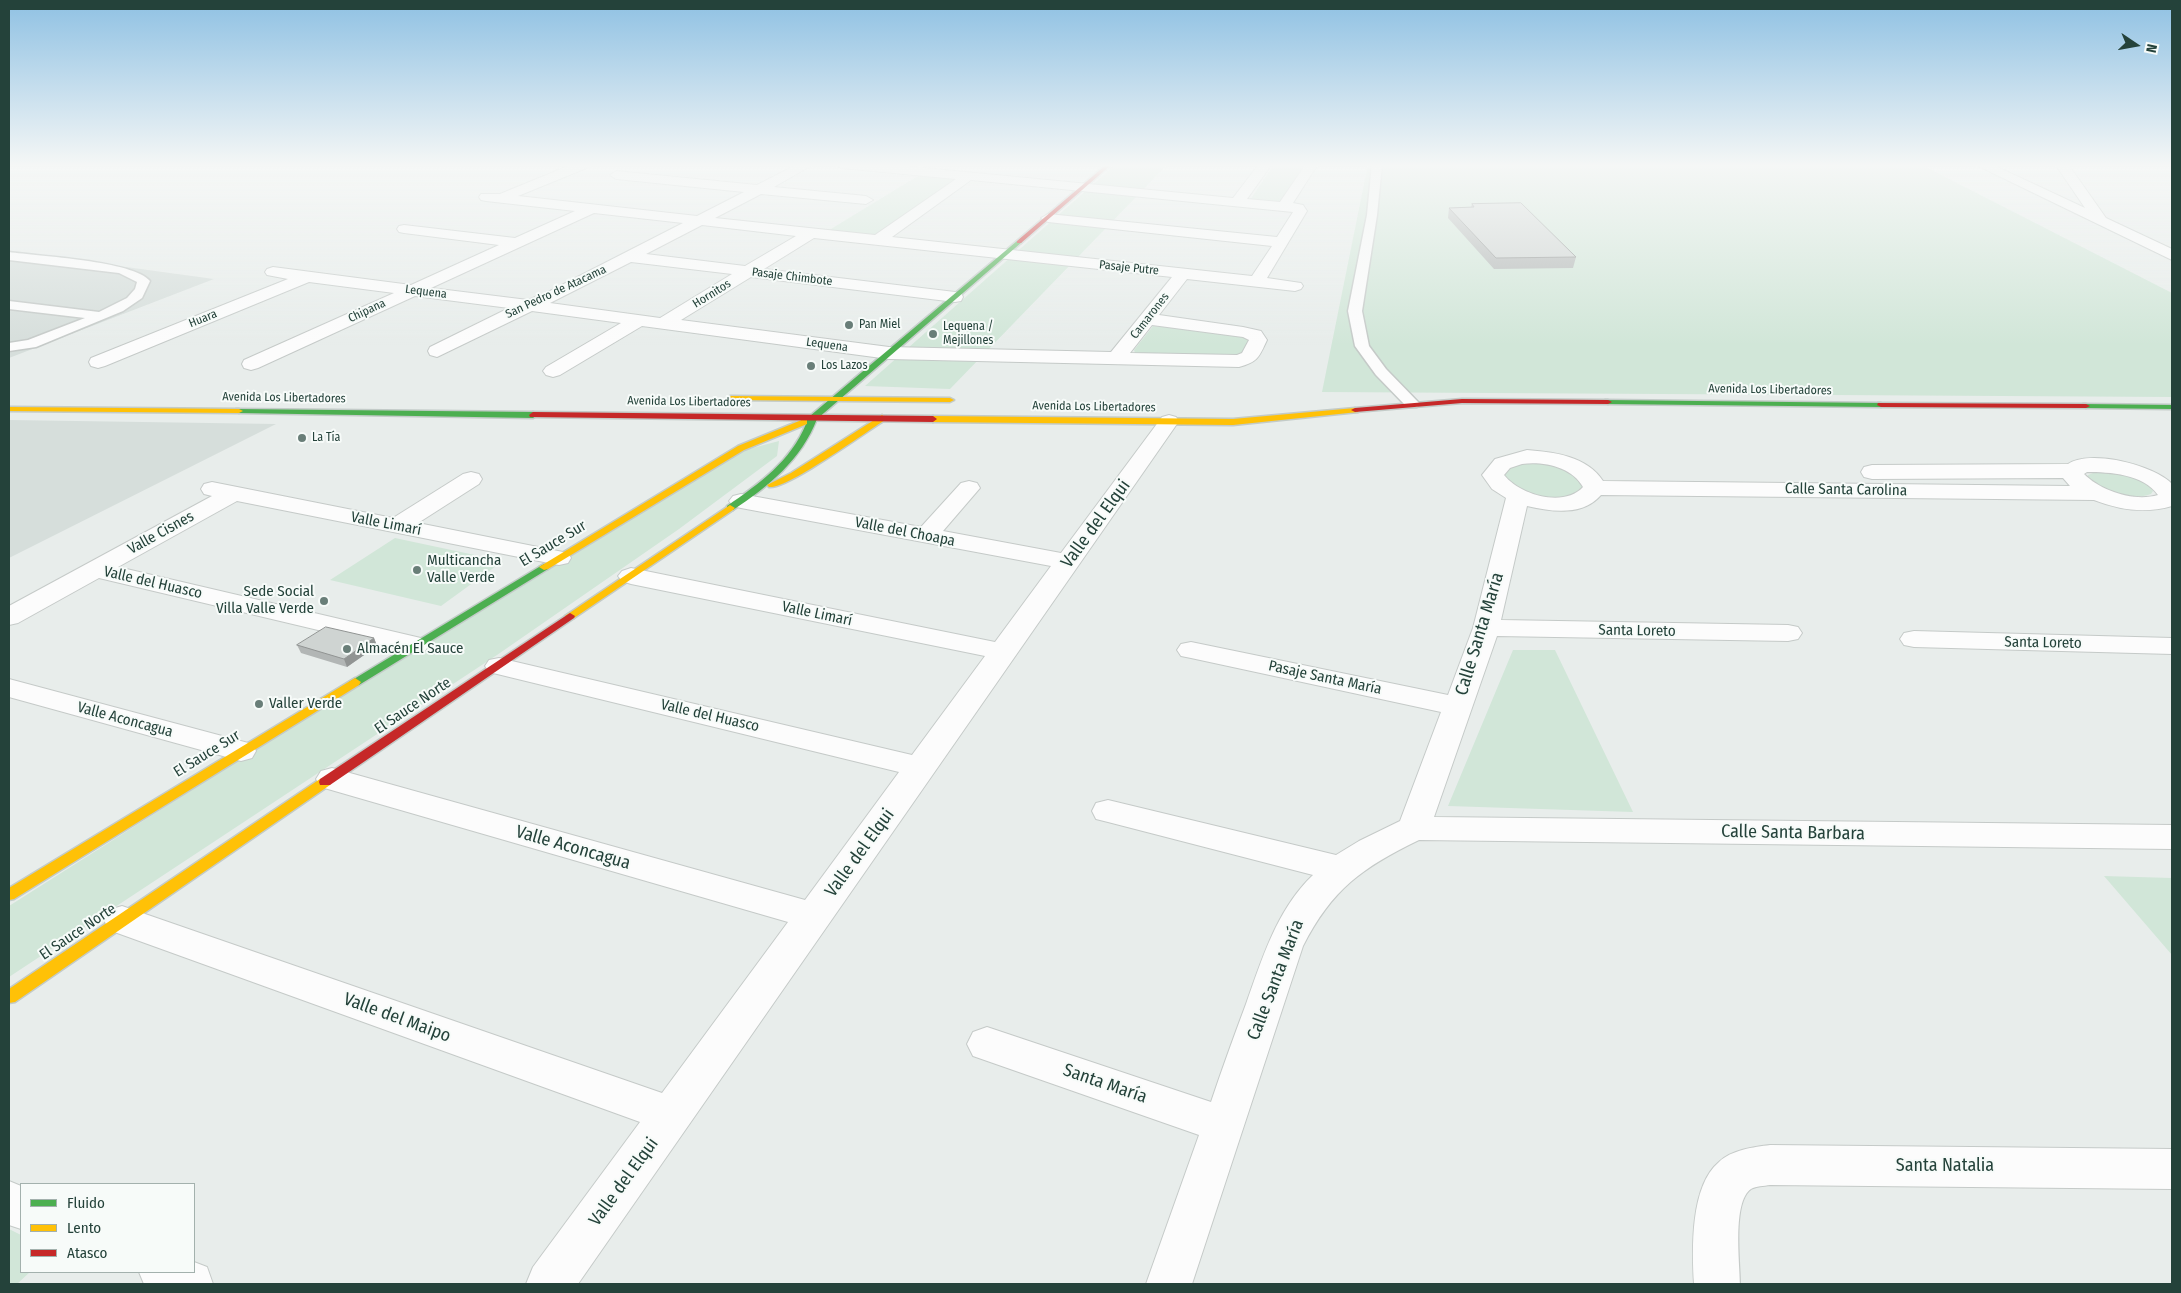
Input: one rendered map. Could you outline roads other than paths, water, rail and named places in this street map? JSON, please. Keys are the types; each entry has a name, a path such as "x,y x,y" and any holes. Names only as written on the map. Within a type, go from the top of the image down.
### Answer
{"street":[{"name":"Chipana","path":"251,364 558,224"},
{"name":"San Pedro de Atacama","path":"437,351 505,316 556,295 692,224"},
{"name":"Pasaje Putre","path":"737,224 1295,286"},
{"path":"878,240 900,224"},
{"path":"813,418 1040,224"},
{"path":"1110,224 1281,242"},
{"path":"1257,282 1292,224"},
{"path":"2108,224 2172,256"},
{"path":"404,229 517,243"},
{"name":"Hornitos","path":"664,323 811,233"},
{"name":"Pasaje Chimbote","path":"629,257 955,297"},
{"name":"Lequena","path":"273,272 890,353 1239,361 1250,357 1258,340 1255,335 1243,332 1147,319"},
{"name":"Camarones","path":"1116,358 1183,274"},
{"name":"Huara","path":"98,362 308,276"},
{"path":"553,371 639,320"},
{"name":"Avenida Los Libertadores","path":"726,398 963,400"},
{"name":"Avenida Los Libertadores","path":"9,409 1169,421 1264,420 1412,404 1496,401 2172,407"},
{"name":"Avenida Los Libertadores","path":"1290,405 1368,408"},
{"name":"El Sauce Norte","path":"9,997 749,496 782,468 809,432 813,418"},
{"name":"El Sauce Sur","path":"12,890 741,448 813,418"},
{"path":"749,496 794,476 882,418"},
{"name":"Valle del Elqui","path":"550,1284 1169,421"},
{"path":"1520,458 1543,458 1574,466 1590,480 1592,495 1569,503 1534,501 1518,496 1496,482 1493,475 1495,468 1502,462 1520,458"},
{"name":"Calle Santa Carolina","path":"1590,480 2073,471 2078,467 2094,465 2131,471 2152,479 2166,489 2169,495 2164,508"},
{"path":"2073,471 2073,476 2077,482 2098,493 2126,501 2164,508"},
{"path":"396,526 471,479"},
{"name":"Calle Santa Carolina","path":"1590,480 2098,493"},
{"path":"926,536 969,488"},
{"name":"Valle Limarí","path":"223,491 559,558"},
{"name":"Valle Cisnes","path":"9,616 95,569 223,491"},
{"name":"Valle del Choapa","path":"749,496 926,536 1068,562"},
{"name":"Calle Santa María","path":"1169,1284 1285,946 1303,910 1317,891 1340,869 1361,854 1414,828 1486,628 1518,496"},
{"name":"Valle del Huasco","path":"95,569 415,645"},
{"name":"Valle Limarí","path":"631,576 1003,652"},
{"name":"Santa Loreto","path":"1486,628 1788,634"},
{"name":"Santa Loreto","path":"1914,639 2172,646"},
{"name":"Pasaje Santa María","path":"1191,650 1458,706"},
{"name":"Valle del Huasco","path":"499,666 921,767"},
{"name":"Valle Aconcagua","path":"9,688 241,751"},
{"name":"Valle Aconcagua","path":"332,779 814,916"},
{"path":"1108,811 1340,869"},
{"name":"Calle Santa Barbara","path":"1414,828 2172,837"},
{"name":"Valle del Maipo","path":"122,920 672,1115"},
{"name":"Santa María","path":"987,1044 1223,1125"},
{"name":"Santa Natalia","path":"1717,1284 1715,1237 1718,1212 1725,1186 1734,1176 1749,1169 1770,1165 2172,1169"},
{"path":"164,1273 190,1284"}],"lane":[{"path":"1370,224 1355,311 1362,346 1380,372 1412,404"},
{"path":"9,256 121,270 138,276 144,281 137,297 96,318 31,344 9,348"},
{"path":"9,305 95,315 96,318"}],"place":[{"name":"Pan Miel","path":"849,325"},
{"name":"Lequena / Mejillones","path":"933,334"},
{"name":"Los Lazos","path":"811,366"},
{"name":"La Tía","path":"302,438"},
{"name":"Multicancha Valle Verde","path":"417,570"},
{"name":"Sede Social Villa Valle Verde","path":"324,601"},
{"name":"Almacén El Sauce","path":"347,649"},
{"name":"Valler Verde","path":"259,704"}]}
